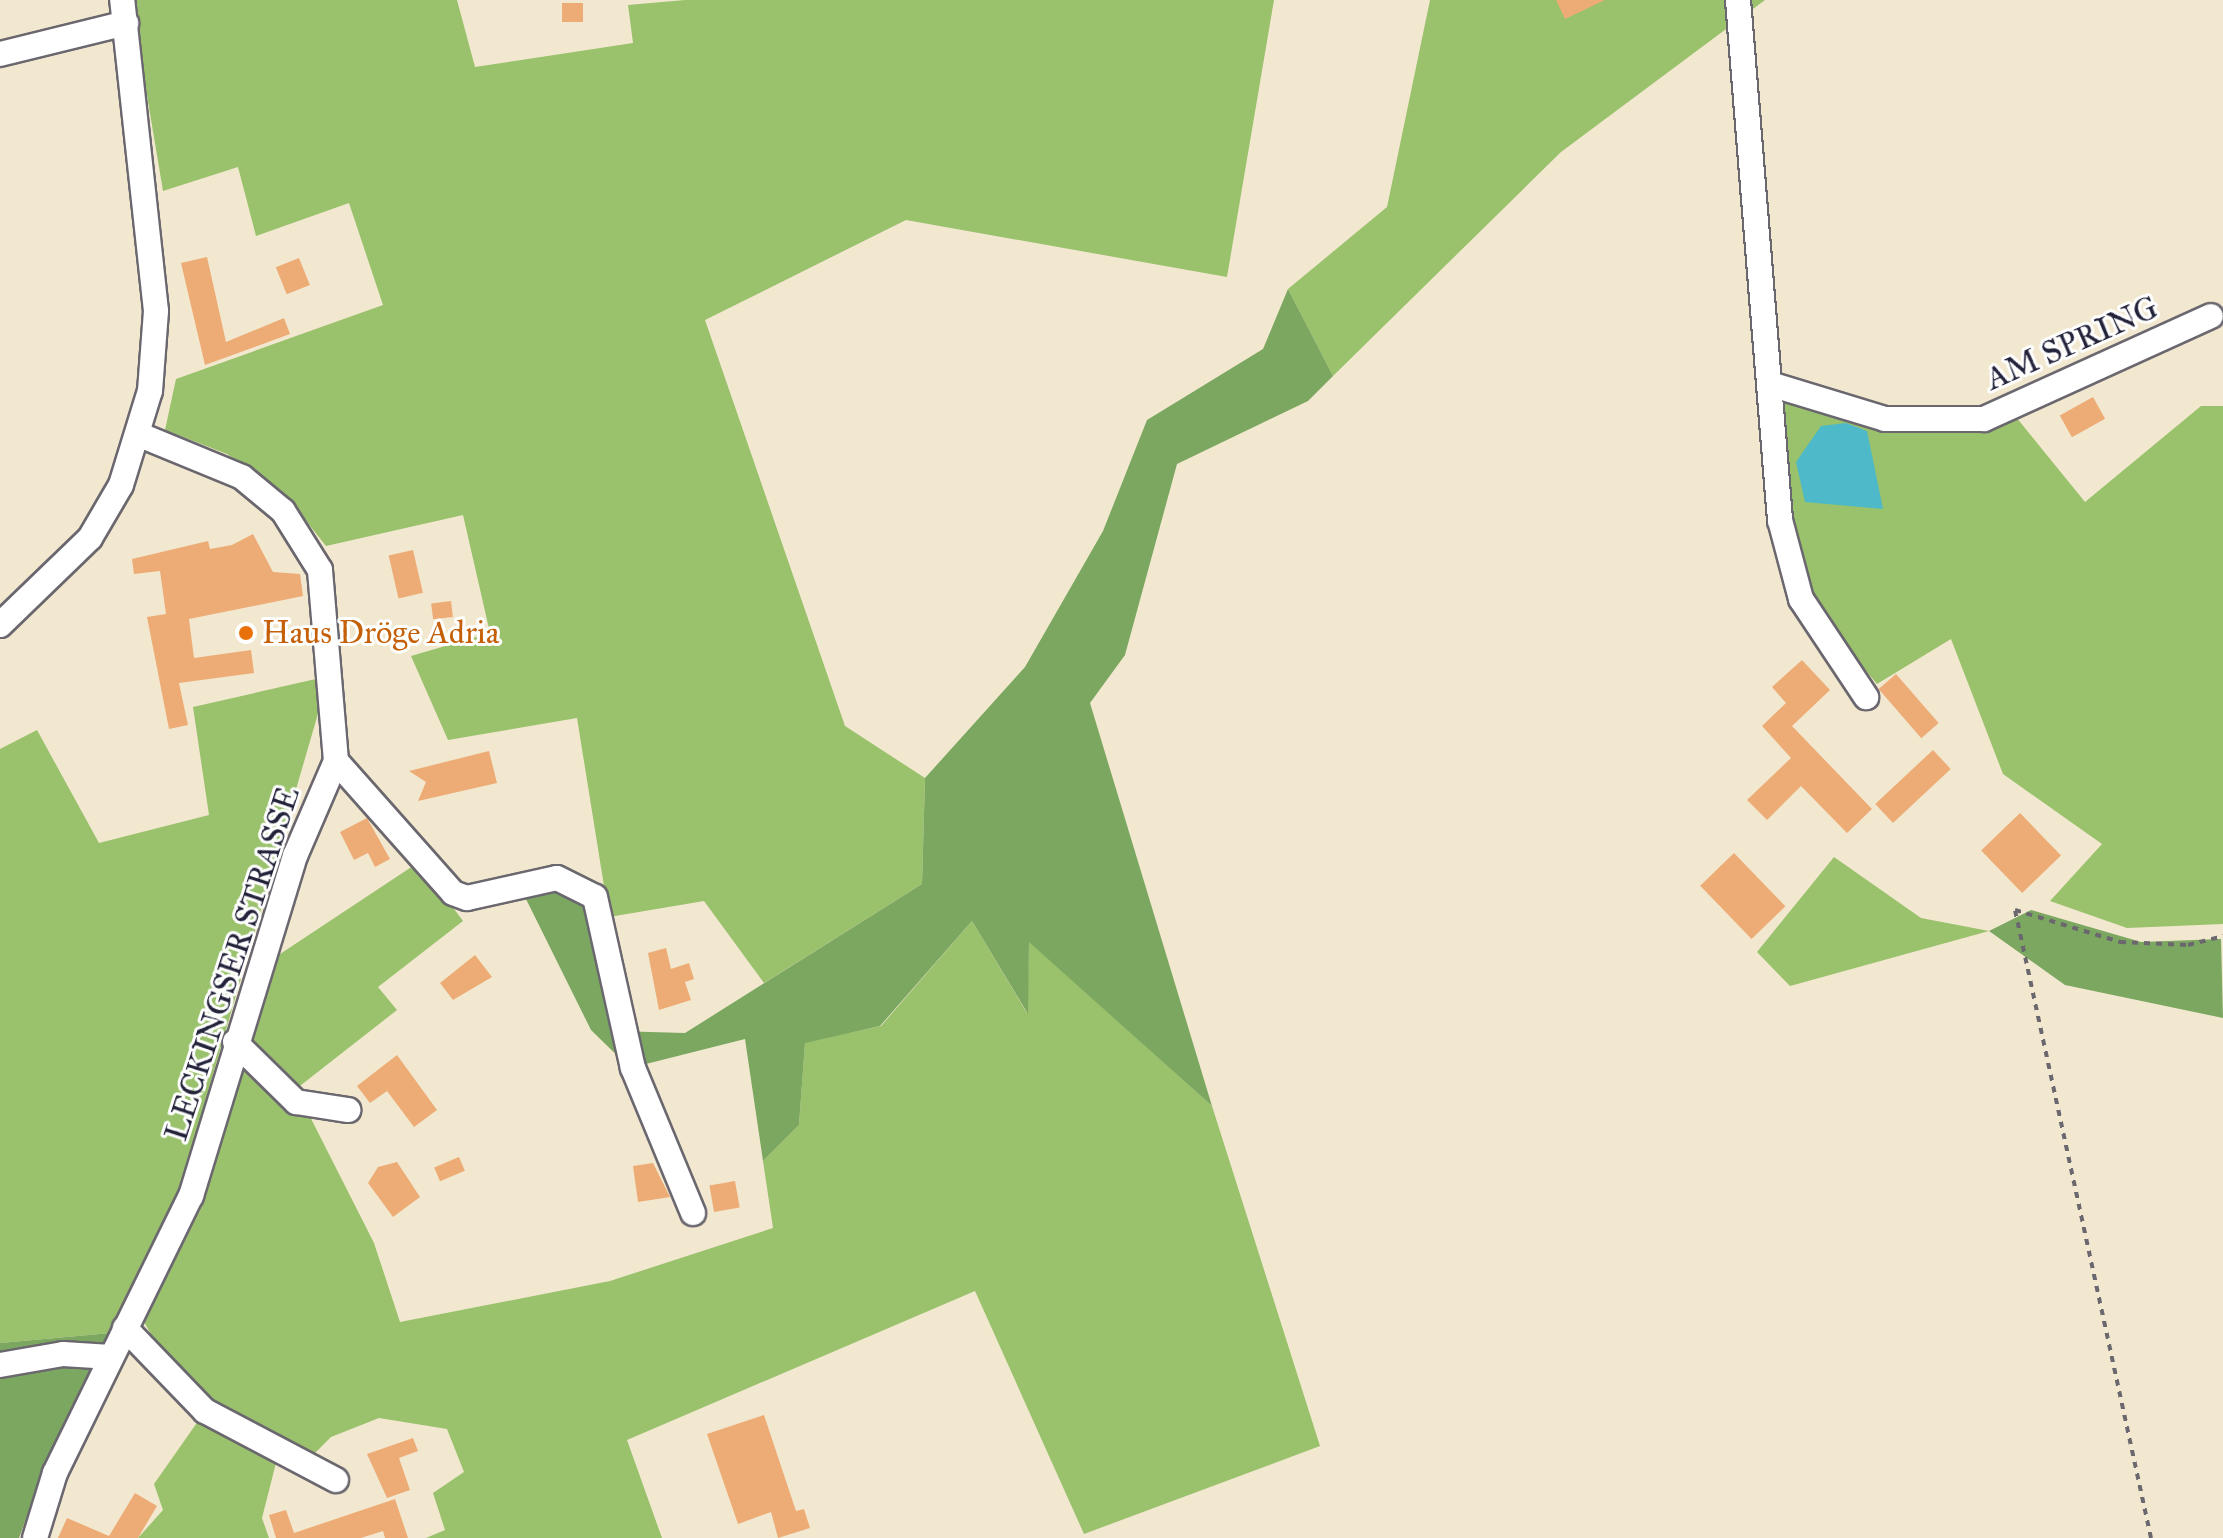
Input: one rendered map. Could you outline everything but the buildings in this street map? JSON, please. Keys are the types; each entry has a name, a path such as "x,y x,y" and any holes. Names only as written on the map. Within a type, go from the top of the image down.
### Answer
{"street":[{"path":"1738,0 1780,520 1801,599 1866,697"},
{"path":"0,54 124,12 156,311 140,435 90,538 0,625"},
{"name":"AM SPRING","path":"1770,384 1885,419 1984,419 2211,316"},
{"name":"LECKINGSER STRASSE","path":"35,1538 55,1473 191,1196 235,1042 295,856 336,761 320,570 283,511 242,477 140,435"},
{"path":"336,761 453,893 467,898 557,878 595,897 633,1068 693,1213"},
{"path":"235,1042 296,1102 348,1110"},
{"path":"125,1328 205,1411 336,1480"},
{"path":"0,1365 63,1354 111,1357"}],"path":[{"path":"2151,1538 2015,910 2120,942 2188,945 2223,936"}],"green space":[{"path":"131,0 457,0 475,67 633,43 628,5 685,0 1274,0 1227,277 906,220 705,320 845,726 925,778 922,884 764,983 704,901 609,917 577,718 448,740 411,656 490,633 463,515 326,546 287,497 227,454 165,430 176,379 383,305 349,203 256,236 238,167 163,191"},
{"path":"1430,0 1765,0 1561,152 1333,376 1288,289 1387,207"},
{"path":"1288,289 1333,376 1308,401 1177,464 1125,655 1090,703 1212,1106 1029,942 1028,1014 972,921 880,1026 805,1043 799,1125 763,1161 745,1039 630,1068 591,1030 523,893 557,883 590,910 615,1031 685,1033 922,884 925,778 1025,667 1103,531 1147,420 1263,349"},
{"path":"1776,399 1884,423 2016,417 2085,502 2201,406 2223,406 2223,924 2127,928 2050,901 2102,844 2003,774 1951,639 1877,684 1807,599 1787,518"},
{"path":"329,676 179,1191 111,1333 0,1343 0,749 37,730 99,843 209,815 193,707"},
{"path":"1834,857 1921,918 1989,931 1790,986 1757,952"},
{"path":"419,862 463,921 378,987 397,1010 296,1089 374,1243 400,1322 610,1281 773,1228 763,1161 799,1125 805,1042 881,1026 972,921 1027,1013 1029,941 1212,1106 1320,1446 1084,1534 975,1291 627,1440 662,1538 426,1538 445,1530 433,1493 464,1472 447,1429 379,1418 331,1437 311,1457 179,1383 144,1322 203,1204 277,956"},
{"path":"2031,910 2141,942 2221,939 2223,1018 2065,985 1989,931"},
{"path":"111,1333 48,1458 19,1538 0,1538 0,1343"},
{"path":"201,1417 278,1455 262,1518 269,1538 138,1538 163,1510 154,1484"}],"water":[{"path":"1846,423 1867,431 1883,509 1805,502 1796,462 1821,426"}],"place":[{"name":"Haus Dröge Adria","path":"246,633"}]}
